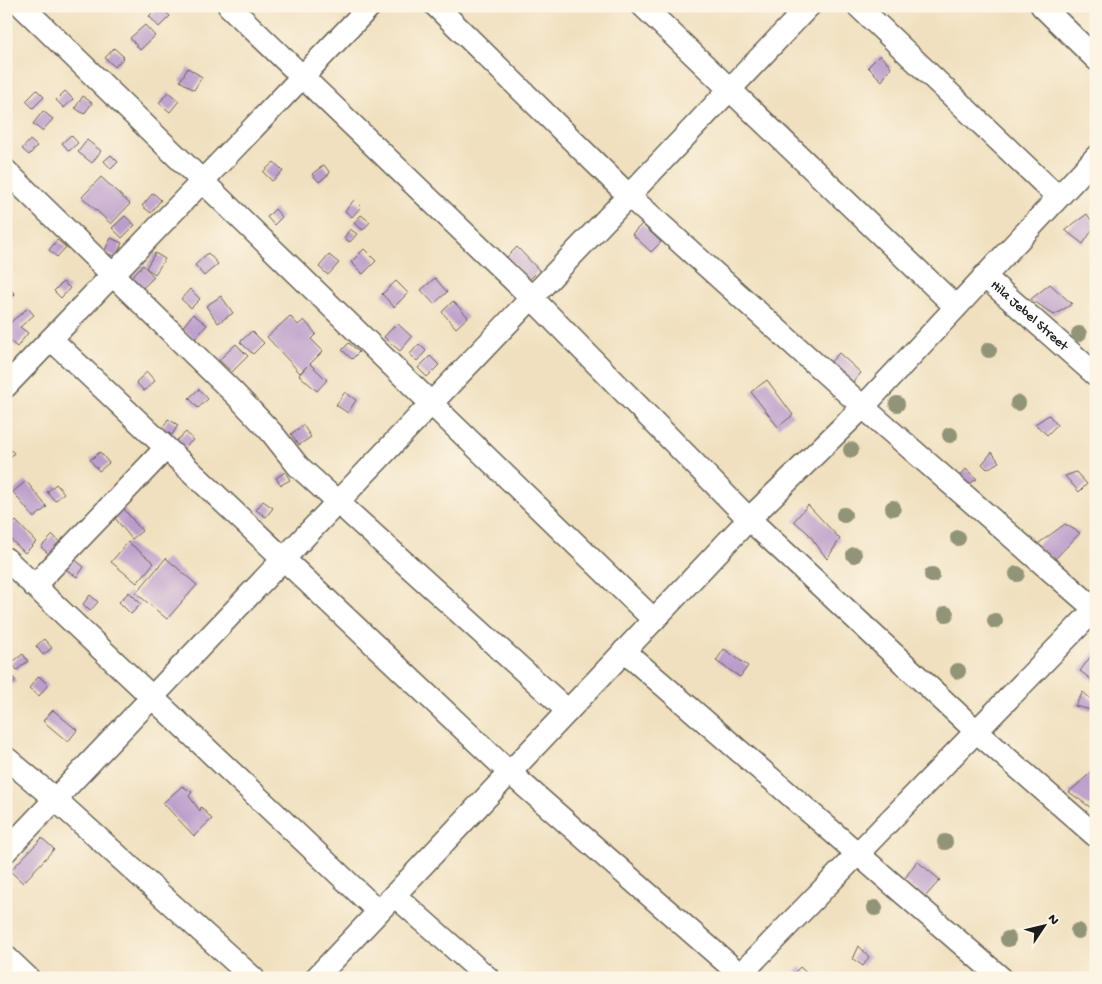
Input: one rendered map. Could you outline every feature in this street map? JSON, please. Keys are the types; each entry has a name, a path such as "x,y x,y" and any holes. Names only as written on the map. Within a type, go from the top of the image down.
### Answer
{"street":[{"path":"22,6 654,620"},
{"path":"229,6 532,298 750,519 976,731 1096,836"},
{"path":"10,374 51,339 370,6"},
{"path":"51,339 510,773 741,977 857,854 1095,609 863,407 629,196 436,6"},
{"path":"643,6 956,307"},
{"path":"6,852 809,6"},
{"path":"858,6 1058,197"},
{"path":"1042,6 1096,59"},
{"path":"316,978 750,519 863,407 1096,157"},
{"path":"6,171 235,394 272,433 298,466 568,711"},
{"name":"Hila Jebel Street","path":"984,276 1096,375"},
{"path":"34,586 166,448"},
{"path":"6,559 378,911"},
{"path":"624,651 1001,978"},
{"path":"6,758 55,799 253,978"},
{"path":"394,895 488,978"},
{"path":"6,958 28,978"}],"building":[{"path":"159,6 170,16 159,27 149,16"},
{"path":"145,25 155,36 140,50 130,38"},
{"path":"114,48 124,57 115,67 105,58"},
{"path":"880,55 891,67 882,81 868,67"},
{"path":"188,68 202,77 194,90 180,81"},
{"path":"37,90 44,97 33,108 26,101"},
{"path":"65,91 73,99 64,108 56,100"},
{"path":"168,92 179,101 170,112 159,103"},
{"path":"83,96 92,103 84,114 75,108"},
{"path":"43,111 53,119 42,131 33,124"},
{"path":"71,135 78,143 69,151 62,143"},
{"path":"30,140 37,146 29,155 22,149"},
{"path":"87,140 101,151 92,163 78,152"},
{"path":"111,155 118,162 111,169 104,161"},
{"path":"274,162 283,171 272,181 263,172"},
{"path":"324,165 330,173 319,182 312,174"},
{"path":"101,177 130,204 111,224 82,197"},
{"path":"153,193 161,200 151,213 142,206"},
{"path":"354,200 361,207 352,217 345,211"},
{"path":"275,209 282,217 274,225 267,217"},
{"path":"1087,214 1095,226 1083,244 1065,230"},
{"path":"361,215 370,222 363,230 354,223"},
{"path":"125,216 135,225 122,238 112,228"},
{"path":"642,224 661,242 651,252 632,234"},
{"path":"350,229 357,234 350,242 344,238"},
{"path":"111,238 122,243 116,257 104,252"},
{"path":"57,240 66,247 57,257 49,250"},
{"path":"517,247 539,270 529,280 507,257"},
{"path":"364,249 376,261 363,274 351,262"},
{"path":"155,253 165,259 155,274 146,268"},
{"path":"208,253 218,264 204,276 195,265"},
{"path":"329,255 339,263 328,275 319,267"},
{"path":"143,265 154,277 141,290 130,278"},
{"path":"435,278 447,292 434,304 421,290"},
{"path":"396,281 408,293 394,307 382,294"},
{"path":"63,282 70,288 61,298 54,291"},
{"path":"1050,284 1072,304 1054,315 1031,299"},
{"path":"6,285 15,294 6,303"},
{"path":"190,289 200,299 191,308 181,299"},
{"path":"221,296 233,313 218,323 206,306"},
{"path":"453,301 468,317 456,328 442,312"},
{"path":"28,308 34,315 20,327 28,333 17,347 6,338 6,329 12,321"},
{"path":"193,314 207,325 195,339 182,328"},
{"path":"290,316 298,325 304,320 316,334 311,339 323,351 310,364 327,380 317,391 299,375 307,366 300,373 267,337"},
{"path":"397,323 412,337 400,351 384,337"},
{"path":"252,331 264,343 253,354 240,342"},
{"path":"349,343 359,352 352,359 342,350"},
{"path":"236,344 248,356 232,372 219,360"},
{"path":"419,344 426,351 417,361 410,354"},
{"path":"839,353 861,373 851,384 829,364"},
{"path":"430,356 439,365 427,377 418,368"},
{"path":"147,372 155,381 144,391 136,382"},
{"path":"767,380 793,415 778,427 751,392"},
{"path":"199,389 208,399 198,408 189,398"},
{"path":"345,392 356,400 348,413 336,405"},
{"path":"1049,415 1057,425 1047,435 1035,424"},
{"path":"168,419 178,425 172,435 162,429"},
{"path":"303,425 311,437 299,445 291,434"},
{"path":"186,432 193,440 183,449 176,441"},
{"path":"6,446 14,453 6,462"},
{"path":"100,452 109,463 99,471 90,460"},
{"path":"992,452 999,462 987,469 982,464"},
{"path":"966,469 977,479 964,487 957,479"},
{"path":"285,472 290,480 281,485 276,478"},
{"path":"1076,472 1087,484 1079,492 1065,476"},
{"path":"26,481 47,507 34,518 13,492"},
{"path":"56,484 64,493 55,501 47,492"},
{"path":"263,501 273,508 266,517 256,510"},
{"path":"808,505 840,539 827,559 808,533 794,521"},
{"path":"124,509 142,531 132,539 114,517"},
{"path":"16,521 36,542 25,553 6,535 6,531"},
{"path":"1065,524 1080,533 1054,560 1035,546"},
{"path":"53,535 65,548 54,559 41,547"},
{"path":"128,542 154,563 137,583 111,562"},
{"path":"72,557 84,567 77,577 64,568"},
{"path":"166,558 197,585 167,619 136,593"},
{"path":"129,592 141,604 131,614 119,602"},
{"path":"90,595 98,602 90,611 83,604"},
{"path":"44,639 52,648 43,655 36,646"},
{"path":"724,649 748,666 740,677 716,661"},
{"path":"1096,649 1096,683 1080,671"},
{"path":"23,654 28,661 17,670 11,663"},
{"path":"10,674 16,681 6,689 6,677"},
{"path":"39,676 48,685 39,696 29,688"},
{"path":"1083,692 1093,701 1096,701 1096,705 1091,710 1075,706"},
{"path":"53,710 77,730 68,742 43,721"},
{"path":"1096,768 1096,799 1090,807 1069,792"},
{"path":"182,786 192,792 189,796 200,811 201,807 212,819 194,836 163,803"},
{"path":"42,838 54,849 23,883 10,871"},
{"path":"917,861 940,880 925,897 903,881"},
{"path":"859,946 869,957 863,966 853,959"},
{"path":"800,967 812,978 789,978"}]}
